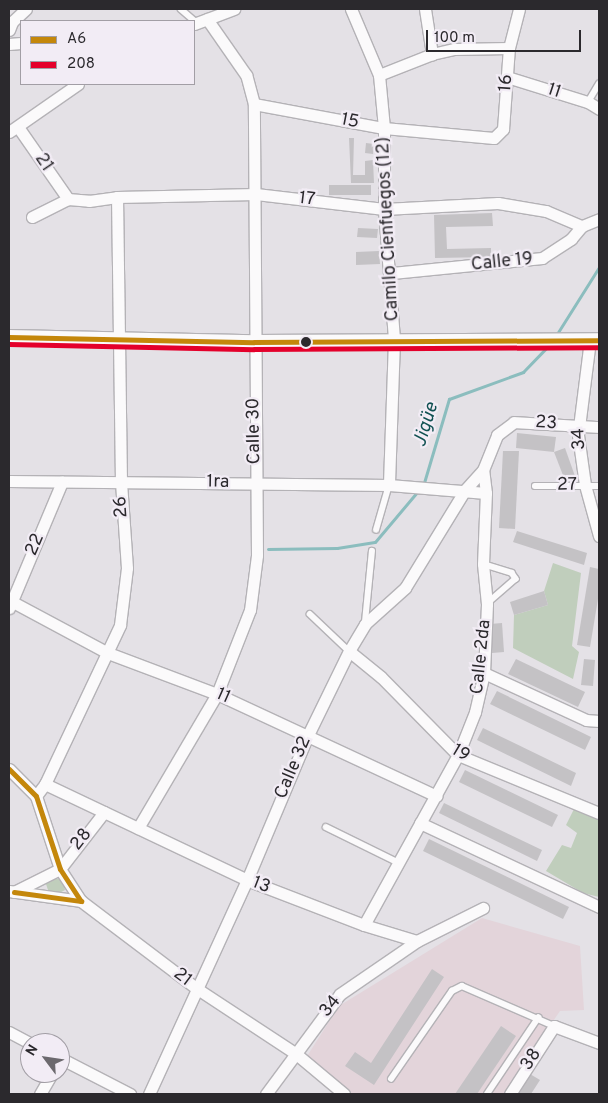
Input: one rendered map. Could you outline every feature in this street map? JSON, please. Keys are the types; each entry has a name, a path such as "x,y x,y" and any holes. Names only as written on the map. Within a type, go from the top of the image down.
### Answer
{"street":[{"path":"9,30 12,22 26,9"},
{"path":"199,22 234,9"},
{"name":"Camilo Cienfuegos (12)","path":"351,9 379,75 384,128 384,209 392,272 394,340 389,485"},
{"path":"425,9 432,54"},
{"name":"16","path":"503,129 509,48 519,9"},
{"name":"Calle 30","path":"138,828 217,694 250,610 257,555 254,342 256,194 254,104 246,75 199,22"},
{"path":"379,75 432,54 463,47 509,48"},
{"name":"11","path":"507,77 588,102 599,109"},
{"path":"12,128 76,85"},
{"name":"15","path":"254,104 384,128 494,138 503,129"},
{"name":"21","path":"12,128 68,199"},
{"name":"17","path":"32,217 68,199 89,201 117,197 256,194 384,209 498,203 546,211 582,226"},
{"name":"26","path":"36,796 45,784 120,625 126,568 120,482 117,197"},
{"name":"Calle 19","path":"392,272 542,258 572,239 582,226 599,219"},
{"path":"9,337 254,342 595,340"},
{"name":"34","path":"595,340 579,426 586,485 599,536"},
{"name":"23","path":"497,435 514,422 599,427"},
{"name":"Calle 2da","path":"397,862 437,796 458,755 475,712 484,673 487,604 483,564 486,493 483,470 497,435"},
{"name":"Calle 32","path":"149,1094 247,880 307,737 349,651 365,624 405,588 465,490 483,470"},
{"name":"1ra","path":"9,481 389,485 420,490 465,490 486,493"},
{"name":"22","path":"10,604 62,482"},
{"name":"11","path":"10,604 108,653 217,694 437,796"},
{"name":"19","path":"349,651 381,677 458,755 599,813"},
{"path":"484,673 586,720 599,721"},
{"path":"9,769 36,796 60,869 81,901"},
{"name":"13","path":"45,784 247,880 364,925 417,941"},
{"name":"28","path":"60,869 104,812"},
{"path":"420,823 599,907"},
{"path":"364,925 397,862"},
{"path":"11,892 60,869"},
{"name":"21","path":"11,892 81,901 196,988 295,1053 344,1094"},
{"path":"417,941 483,908"},
{"name":"34","path":"266,1094 340,994 417,941"},
{"path":"554,1026 599,1043"},
{"name":"38","path":"510,1094 554,1026"},
{"path":"70,1063 130,1094"},
{"path":"40,1094 46,1083"}],"lane":[{"path":"180,9 199,22"},
{"path":"588,102 599,84"},
{"path":"376,530 389,485"},
{"name":"27","path":"535,486 599,486"},
{"path":"365,624 372,551"},
{"path":"483,564 512,573 516,579 487,604"},
{"path":"310,614 349,651"},
{"path":"326,827 397,862"},
{"path":"391,1079 452,991 462,986 554,1026"},
{"path":"486,1094 538,1018"}],"shaded area":[{"path":"482,918 580,946 584,1010 560,1011 503,1094 347,1094 302,1064 339,1006"}],"green space":[{"path":"553,563 581,573 572,646 579,652 573,679 513,648 514,615 548,605 544,591"},
{"path":"574,809 599,818 599,897 583,893 546,871 562,845 571,848 577,833 566,825"},
{"path":"55,879 63,879 65,890 56,895 49,893 46,884"}],"building":[{"path":"349,138 354,138 353,175 365,175 365,161 373,160 374,183 351,183"},
{"path":"366,143 374,144 373,154 365,153"},
{"path":"329,185 371,185 371,195 329,195"},
{"path":"492,213 493,226 446,227 447,249 491,248 491,257 435,258 434,215"},
{"path":"358,228 378,229 377,238 357,237"},
{"path":"379,251 380,264 356,265 356,252"},
{"path":"517,433 556,437 554,452 516,448"},
{"path":"565,448 576,479 566,483 554,452"},
{"path":"503,451 519,451 515,529 499,528"},
{"path":"517,531 587,553 584,565 513,542"},
{"path":"590,567 599,569 599,593 590,647 577,645"},
{"path":"544,591 548,605 514,615 510,602"},
{"path":"502,623 504,652 492,653 490,624"},
{"path":"516,659 585,692 578,707 508,674"},
{"path":"584,659 595,660 593,686 581,685"},
{"path":"497,691 591,737 585,750 490,704"},
{"path":"483,728 576,773 571,786 477,740"},
{"path":"465,770 558,815 552,827 459,782"},
{"path":"444,803 542,850 537,861 439,813"},
{"path":"429,839 569,907 563,919 423,851"},
{"path":"432,969 444,977 374,1085 345,1066 355,1052 371,1063"},
{"path":"501,1026 516,1036 477,1094 455,1094"},
{"path":"530,1074 540,1080 531,1094 519,1094"}],"waterway":[{"name":"Jigüe","path":"555,337 599,267"},
{"name":"Jigüe","path":"423,486 449,399 523,372 548,346"},
{"name":"Jigüe","path":"268,549 337,548 375,542 418,491"}],"transit line":[{"name":"A6","path":"9,337 254,342 599,340"},
{"name":"208","path":"9,344 254,349 599,347"},
{"name":"A6","path":"9,769 36,796 60,869 81,901"},
{"name":"A6","path":"14,892 81,901"}]}
